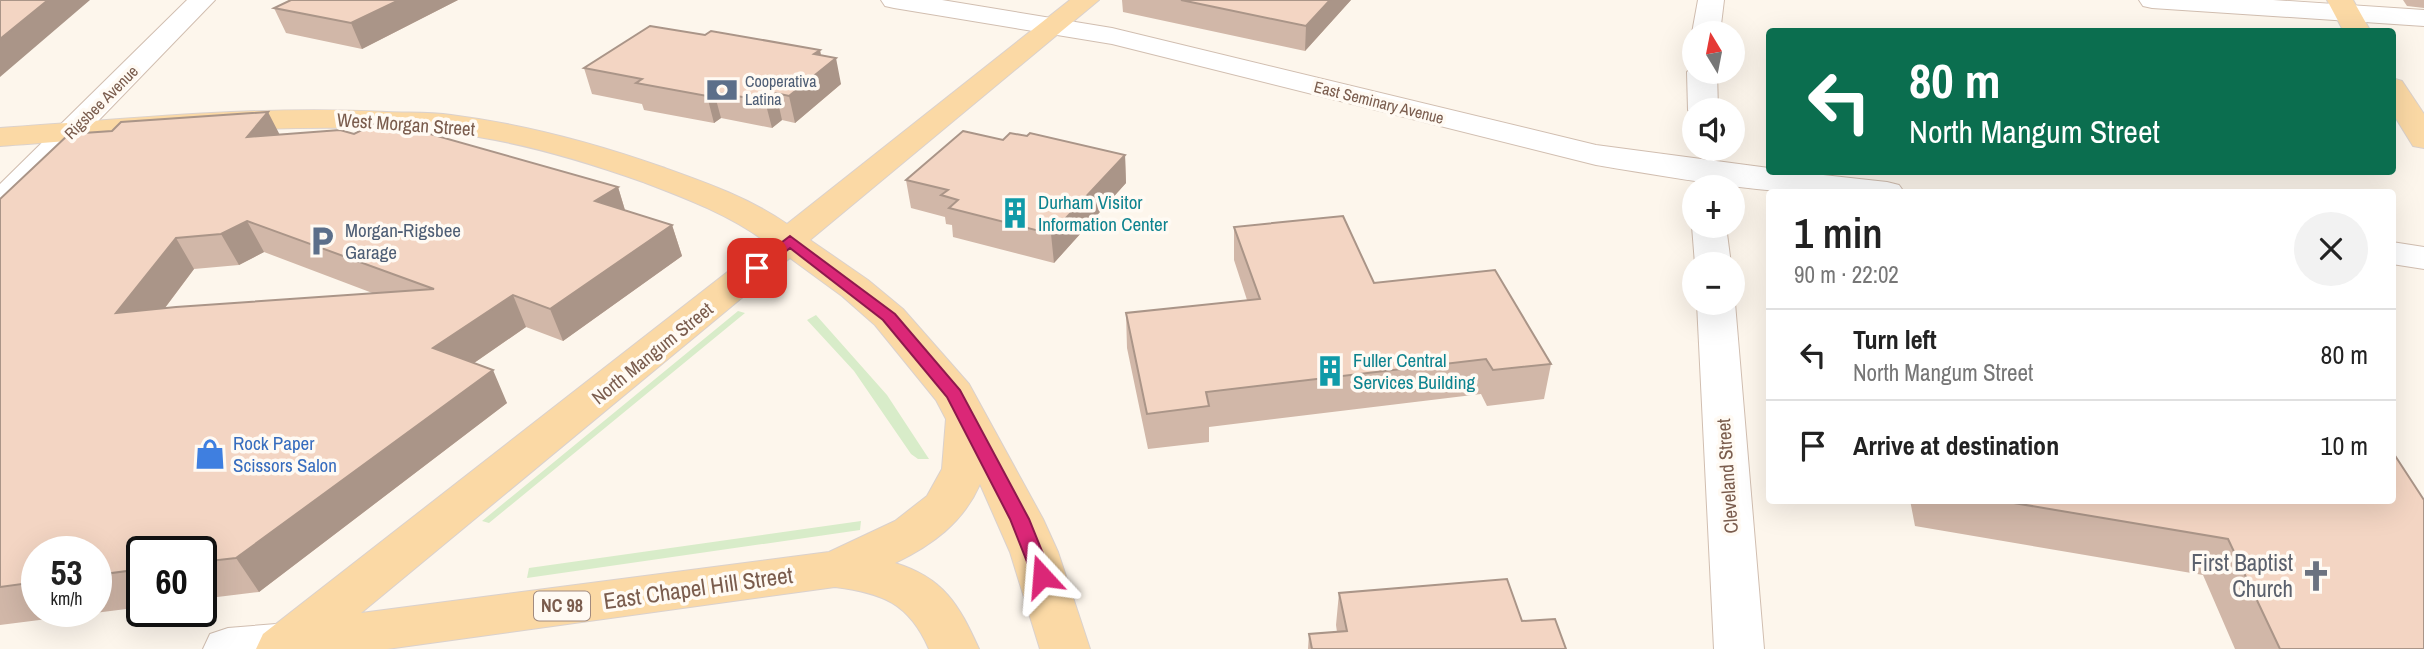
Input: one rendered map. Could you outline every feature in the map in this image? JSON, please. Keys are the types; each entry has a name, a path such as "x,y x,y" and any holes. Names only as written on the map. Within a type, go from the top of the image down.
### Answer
{"main road":[{"name":"North Mangum Street","path":"285,646 1086,0"},
{"path":"2396,94 2424,139"},
{"name":"West Morgan Street","path":"0,137 334,118 450,124 515,135 604,157 689,188 760,221 790,240 889,317 954,394 1029,541 1065,649"},
{"path":"835,569 909,537 928,524 950,496 964,467 967,419"},
{"name":"East Chapel Hill Street","path":"285,646 835,569"},
{"name":"NC 98","path":"835,569 868,572 891,578 919,594 942,620 954,649"}],"street":[{"name":"Rigsbee Avenue","path":"0,203 202,0"},
{"name":"East Seminary Avenue","path":"894,0 1053,26 1163,48 1565,149 1662,166 1863,189"},
{"path":"1708,21 1712,0"},
{"path":"2152,0 2424,18"},
{"path":"2396,254 2424,258"},
{"name":"Cleveland Street","path":"1717,315 1739,649"},
{"name":"East Chapel Hill Street","path":"228,649 285,646"}],"green space":[{"path":"738,311 745,313 489,523 482,521"},
{"path":"816,315 887,395 929,459 918,459 911,454 854,371 807,320"},
{"path":"861,521 860,530 527,578 529,568"}],"building":[{"path":"0,0 48,0 0,39"},
{"path":"291,0 399,0 351,23 274,8"},
{"path":"1181,0 1330,0 1306,26"},
{"path":"650,26 705,35 711,31 820,50 814,54 836,58 789,96 776,93 765,101 714,92 707,96 636,83 642,79 584,68"},
{"path":"268,112 247,137 340,130 354,134 374,124 398,133 409,128 618,187 595,201 672,225 550,309 513,295 433,348 493,370 236,558 217,560 217,536 126,536 126,571 112,573 112,536 21,536 21,584 0,587 0,199 69,134 112,131 121,122","holes":["247,221 434,289 116,313 176,238 221,234"]},
{"path":"963,131 1003,140 1010,133 1027,136 1030,133 1125,155 1051,234 949,208 958,200 941,195 948,190 906,180"},
{"name":"Fuller Central Services Building","path":"1343,216 1374,283 1495,270 1551,364 1493,370 1486,359 1206,392 1209,406 1147,414 1126,313 1260,299 1234,227"},
{"path":"2396,457 2424,500 2424,649 2280,649 2228,539 2020,504 2396,504"},
{"path":"1507,579 1522,621 1555,619 1566,649 1312,649 1309,634 1347,631 1339,593"}],"place":[{"name":"Cooperativa Latina","path":"722,90"},
{"name":"Durham Visitor Information Center","path":"1015,213"},
{"name":"Morgan-Rigsbee Garage","path":"322,241"},
{"name":"Fuller Central Services Building","path":"1330,371"},
{"name":"Rock Paper Scissors Salon","path":"210,454"},
{"name":"First Baptist Church","path":"2316,576"}],"route":[{"path":"757,268 790,240 889,317 954,394 1020,519 1042,576"}]}
